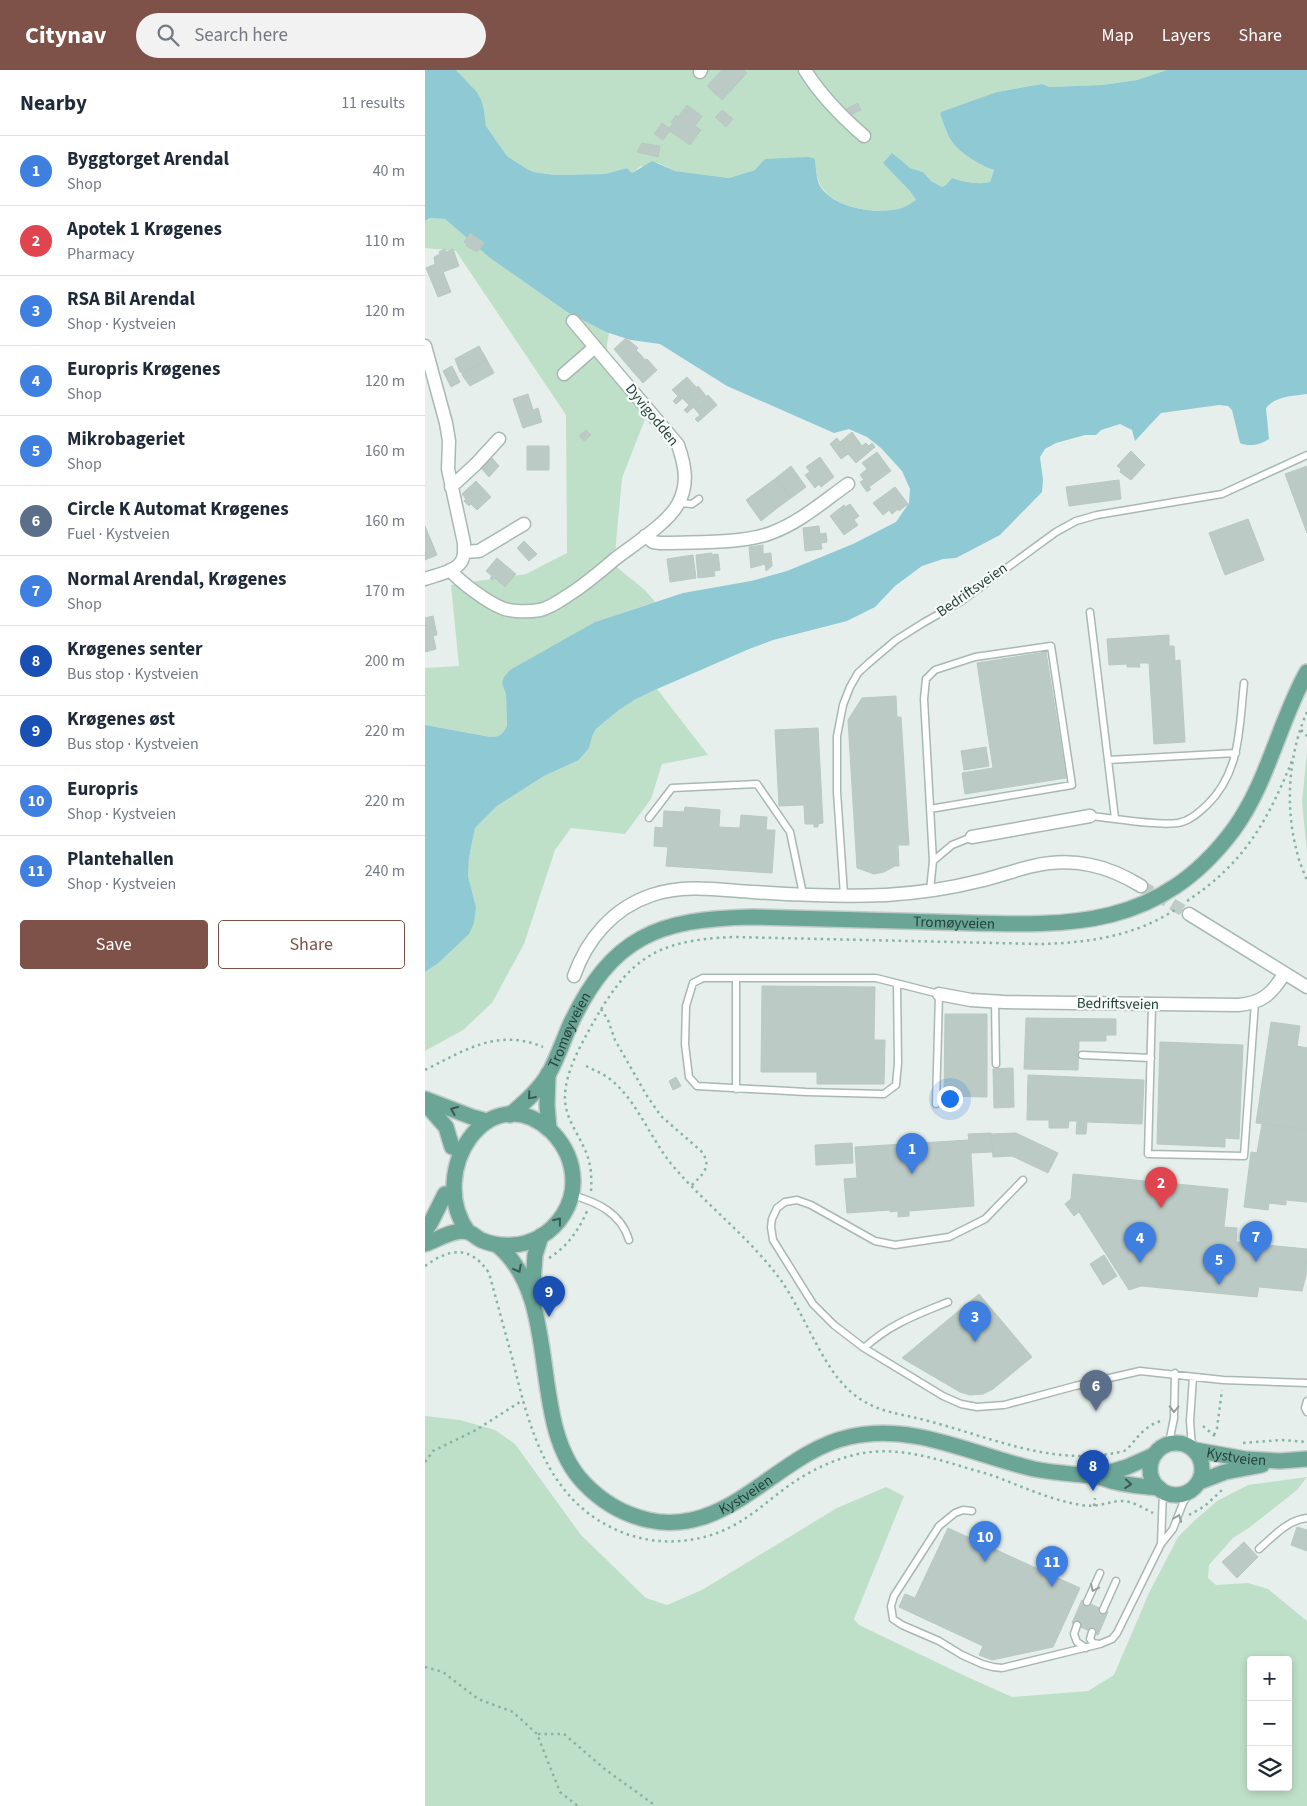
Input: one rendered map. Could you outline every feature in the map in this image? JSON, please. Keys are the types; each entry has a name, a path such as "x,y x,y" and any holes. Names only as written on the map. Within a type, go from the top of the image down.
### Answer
{"main road":[{"name":"Tromøyveien","path":"510,1115 524,1103 548,1074 582,1003 607,966 620,953 637,941 654,931 671,925 716,918 752,917 1003,924 1066,923 1110,915 1133,908 1165,892 1195,871 1212,855 1235,827 1261,780 1289,710 1307,672"},
{"name":"Tromøyveien","path":"548,1074 547,1105 549,1129"},
{"path":"425,1099 472,1118 483,1120"},
{"path":"425,1103 446,1127 452,1147"},
{"path":"510,1115 527,1118 549,1129 563,1145 571,1164 573,1185 569,1204 561,1219 541,1236 520,1244 497,1245 482,1240 468,1232 453,1215 445,1194 443,1175 447,1156 465,1131 483,1120 510,1115"},
{"path":"425,1231 445,1194"},
{"path":"425,1244 447,1234 468,1232"},
{"name":"Kystveien","path":"541,1236 535,1255 532,1298 555,1422 566,1456 581,1480 593,1492 617,1509 639,1518 664,1522 679,1522 710,1515 737,1501 816,1448 848,1437 873,1433 898,1433 919,1436 1034,1469 1097,1476 1119,1483 1161,1490"},
{"name":"Kystveien","path":"497,1245 511,1258 532,1298"},
{"path":"1169,1443 1181,1443 1193,1449 1201,1462 1201,1476 1195,1486 1178,1495 1161,1490 1151,1475 1150,1465 1154,1455 1169,1443"},
{"name":"Kystveien","path":"1193,1449 1245,1459 1280,1461"},
{"name":"Kystveien","path":"1097,1476 1127,1467 1154,1455"},
{"name":"Kystveien","path":"1195,1486 1225,1472 1280,1461 1307,1459"}],"street":[{"path":"805,70 834,110 864,136"},
{"name":"Dyvigodden","path":"449,570 478,594 503,608 526,611 541,610 571,594 661,523 679,503 685,482 686,470 679,445 573,321"},
{"path":"425,346 449,441 448,469 464,543 461,562 449,570 425,579"},
{"path":"563,374 595,347"},
{"path":"451,487 477,464 499,439"},
{"path":"645,536 653,542 661,543 752,538 771,533 791,524 848,484"},
{"path":"464,552 479,551 524,524"},
{"path":"972,837 1089,816"},
{"path":"574,976 587,947 599,930 622,910 650,896 678,889 885,895 930,890 980,881 1039,865 1071,862 1100,866 1122,875 1141,886"},
{"path":"1189,914 1307,987"},
{"name":"Bedriftsveien","path":"939,994 971,1000 995,1001 1229,1005 1255,1002 1262,999 1271,992 1284,974"}],"lane":[{"name":"Bedriftsveien","path":"844,895 837,792 837,736 843,705 858,673 903,636 960,602 1055,532 1076,521 1222,494 1307,455"},
{"path":"679,503 691,504 699,499"},
{"path":"1090,612 1115,818"},
{"path":"930,809 1072,785 1051,646 975,657 935,670 926,679 924,699 930,809 933,861 930,890"},
{"path":"1089,816 1164,823 1179,823 1194,817 1211,801 1229,776 1236,753 1244,683"},
{"path":"1108,760 1236,753"},
{"path":"649,818 672,788 757,784 790,832 803,894"},
{"path":"933,861 952,845 972,837"},
{"path":"897,984 898,1062 896,1086 884,1094 697,1086 689,1077 685,1044 686,1006 693,983 703,978 876,978 939,994 936,1104"},
{"path":"736,978 736,1089"},
{"path":"995,1001 996,1064"},
{"path":"1152,1005 1148,1154 1244,1156 1255,1002"},
{"path":"1082,1056 1151,1058"},
{"path":"1023,1180 985,1219 949,1237 927,1242 895,1245 875,1241 811,1205 797,1200 785,1202 777,1208 772,1219 773,1240 813,1304 834,1326 864,1348 943,1396 961,1404 977,1407 1004,1405 1126,1373 1147,1370 1223,1380 1307,1383"},
{"path":"571,1195 590,1200 609,1210 624,1227 629,1240"},
{"path":"864,1348 880,1334 897,1324 948,1302"},
{"path":"1169,1443 1174,1418 1175,1373"},
{"path":"1193,1377 1190,1421 1193,1449"},
{"path":"1307,1401 1305,1408 1307,1412"},
{"path":"972,1511 963,1510 939,1526 894,1596 891,1606 893,1619 902,1625 939,1641 962,1655 993,1667 1002,1668 1086,1648 1112,1639 1117,1633 1161,1544 1173,1529 1183,1503 1195,1486"},
{"path":"1161,1490 1161,1544"},
{"path":"1259,1550 1289,1524 1299,1519 1307,1518"},
{"path":"1087,1602 1100,1573"},
{"path":"1103,1610 1116,1581"},
{"path":"1077,1625 1074,1634 1077,1642 1080,1646 1086,1648"},
{"path":"1091,1632 1090,1639 1093,1643 1100,1644"}],"path":[{"path":"1307,712 1294,756 1290,787 1291,824 1297,853 1307,882"},
{"path":"1301,730 1307,736"},
{"path":"601,1009 608,1020 615,1040 647,1096 661,1116 701,1150 705,1156 706,1168 691,1186"},
{"path":"425,1070 467,1049 487,1042 514,1039 531,1042 543,1047"},
{"path":"586,1066 606,1076 623,1091 673,1166 773,1270 789,1293 834,1374 849,1390 875,1408 894,1414 931,1421 1043,1454 1085,1456 1125,1451 1148,1427 1167,1419"},
{"path":"425,1266 446,1253 457,1251 471,1255 483,1264 489,1272 523,1400 541,1453 562,1487 581,1508 603,1524 631,1535 649,1540 664,1541 695,1539 725,1530 795,1482 825,1465 839,1459 867,1452 896,1452 927,1456 992,1475 1032,1492 1082,1506 1094,1506 1121,1501 1156,1514"},
{"path":"1214,1435 1217,1428 1223,1380"},
{"path":"425,1462 433,1451 476,1430 523,1400"},
{"path":"1203,1426 1223,1443"},
{"path":"1240,1443 1282,1440 1307,1442"},
{"path":"1185,1516 1205,1506 1226,1486"},
{"path":"1094,1506 1095,1498"},
{"path":"425,1667 443,1672 478,1699 513,1712 537,1734 560,1792 577,1806"},
{"path":"537,1734 564,1734 606,1770 656,1806"}],"green space":[{"path":"456,70 1167,70 1137,80 1102,85 1050,87 1042,84 997,92 940,114 948,134 957,148 975,161 994,170 990,182 971,183 952,178 942,187 931,181 923,172 910,168 910,191 916,200 902,208 881,211 846,205 827,194 818,180 815,159 755,170 729,178 675,171 658,163 644,167 641,166 632,173 627,168 605,174 555,175 534,172 507,156 486,126 481,99"},
{"path":"430,218 445,219 490,258 567,312 609,333 607,359 645,419 622,478 614,565 645,590 655,602 595,622 502,683 506,695 507,726 499,736 494,737 425,725 425,668 459,666 451,585 526,574 567,553 566,415 456,251 425,248 425,221"},
{"path":"657,689 708,755 662,764 651,799 625,834 571,828 555,850 524,944 492,1003 463,1030 425,1051 425,972 437,964 476,907 468,876 469,858 475,828 497,806 544,776 579,760 589,748 596,729 619,710"},
{"path":"1307,751 1307,853 1302,802"},
{"path":"425,1416 460,1420 495,1430 515,1444 581,1535 646,1598 667,1605 702,1590 837,1508 886,1487 904,1496 854,1619 859,1625 1012,1697 1088,1691 1114,1675 1149,1593 1178,1537 1217,1501 1248,1485 1307,1477 1297,1490 1233,1538 1209,1565 1208,1578 1216,1585 1248,1583 1268,1589 1307,1621 1307,1806 425,1806"}],"water":[{"path":"425,70 456,70 481,99 486,126 507,156 534,172 555,175 605,174 627,168 632,173 652,161 675,171 729,178 755,170 765,159 809,157 815,159 816,173 820,186 835,200 858,208 881,211 902,208 916,200 910,191 883,163 892,153 910,168 923,172 931,181 942,187 952,178 971,183 990,182 994,170 975,161 957,148 949,137 940,114 941,112 997,92 1042,84 1050,87 1102,85 1137,80 1167,70 1307,70 1307,394 1285,397 1270,404 1266,408 1269,439 1254,445 1240,443 1232,410 1228,406 1219,405 1161,413 1135,441 1132,430 1120,424 1101,430 1096,435 1085,435 1056,443 1045,449 1040,457 1043,480 1042,492 1000,535 956,558 943,559 922,566 895,586 875,607 847,621 773,640 749,649 657,689 619,710 596,729 589,748 579,760 544,776 497,806 475,828 469,858 468,876 476,907 474,923 469,934 437,964 425,972 425,725 491,737 499,736 507,726 506,695 502,683 510,670 595,622 683,593 751,581 787,571 853,544 896,522 909,503 910,489 902,471 881,448 867,437 849,429 834,433 727,386 660,344 631,340 606,332 567,312 490,258 445,219 430,218 425,221"}],"building":[{"path":"722,70 744,70 747,73 722,100 707,86"},
{"path":"858,103 861,110 850,115 846,109"},
{"path":"687,105 702,116 695,126 701,130 690,145 668,130 676,115 678,117"},
{"path":"722,110 733,119 726,127 715,117"},
{"path":"662,123 670,131 663,140 654,134"},
{"path":"642,143 660,146 658,157 637,152"},
{"path":"470,233 484,243 477,252 466,246 467,244 464,242"},
{"path":"445,249 446,252 453,249 459,266 443,272 451,292 438,297 426,268 435,264 434,257"},
{"path":"626,338 638,348 636,350 641,355 628,366 614,349"},
{"path":"479,346 487,360 463,373 460,372 455,359"},
{"path":"641,355 657,370 643,383 628,366"},
{"path":"487,360 494,373 470,386 462,375 463,373"},
{"path":"452,366 460,382 451,387 443,371"},
{"path":"687,377 696,387 676,404 673,401 678,396 672,390"},
{"path":"698,386 706,396 687,413 684,410 689,405 683,399"},
{"path":"528,394 533,410 538,408 542,422 523,428 513,399"},
{"path":"708,395 717,405 698,422 695,419 700,415 694,408"},
{"path":"586,430 591,435 584,441 579,436"},
{"path":"852,432 862,446 866,443 869,446 872,443 875,447 856,463 848,454 841,459 830,444 837,438 840,442"},
{"path":"527,446 549,446 549,470 527,470"},
{"path":"1131,451 1145,465 1131,480 1120,472 1121,469 1117,466"},
{"path":"877,452 891,471 869,487 871,489 867,492 860,482 864,480 860,475 867,469 862,463"},
{"path":"820,457 834,477 821,487 819,484 815,488 805,475 810,472 806,467"},
{"path":"492,458 499,466 489,477 481,468"},
{"path":"791,466 806,487 791,498 776,478"},
{"path":"1307,466 1307,533 1285,474"},
{"path":"776,478 791,498 776,509 761,489"},
{"path":"1119,480 1121,499 1069,506 1066,487"},
{"path":"476,481 491,497 477,510 471,504 469,506 464,501 466,499 462,494"},
{"path":"895,487 908,504 899,511 898,509 892,514 889,510 883,515 873,503"},
{"path":"761,489 776,509 761,521 746,500"},
{"path":"850,504 859,516 854,520 858,525 844,535 830,516 844,505 845,507"},
{"path":"1248,519 1264,560 1225,575 1209,533"},
{"path":"425,526 437,555 425,560"},
{"path":"819,526 820,534 826,533 827,542 821,543 822,549 805,551 803,528"},
{"path":"524,541 537,554 529,561 517,548"},
{"path":"763,545 763,554 771,553 772,566 766,571 765,564 751,568 749,547"},
{"path":"712,553 712,555 718,554 720,570 714,571 715,576 698,578 696,555"},
{"path":"693,555 696,578 670,582 667,559"},
{"path":"497,558 516,574 505,587 495,578 493,580 490,578 492,576 486,571"},
{"path":"433,616 437,635 433,636 436,649 425,652 425,618"},
{"path":"1169,635 1169,646 1174,646 1175,661 1180,660 1185,742 1154,744 1149,663 1139,663 1140,667 1127,667 1127,664 1109,665 1107,639"},
{"path":"1046,652 1066,778 965,794 962,773 993,768 977,663"},
{"path":"896,696 897,717 901,717 909,845 898,845 899,866 874,874 857,868 848,720 862,698"},
{"path":"818,728 823,823 818,824 818,827 814,827 814,824 805,824 804,805 779,806 775,730"},
{"path":"986,747 989,766 964,770 961,751"},
{"path":"685,807 720,810 719,827 740,828 741,815 767,817 766,830 775,830 772,873 666,866 668,847 654,846 655,827 663,828 664,811 684,812"},
{"path":"762,986 875,987 874,1040 885,1040 884,1084 817,1084 817,1072 761,1072"},
{"path":"945,1014 987,1014 987,1097 944,1096"},
{"path":"1026,1018 1116,1019 1116,1035 1106,1035 1106,1041 1079,1041 1078,1070 1024,1069"},
{"path":"1271,1022 1300,1026 1297,1046 1307,1048 1307,1129 1256,1123"},
{"path":"1160,1042 1243,1045 1239,1139 1225,1138 1225,1147 1157,1144"},
{"path":"1013,1068 1014,1107 994,1108 993,1069"},
{"path":"1028,1075 1144,1080 1142,1124 1087,1122 1086,1134 1076,1134 1077,1121 1069,1121 1068,1128 1049,1128 1049,1120 1027,1120"},
{"path":"676,1077 681,1086 673,1090 669,1081"},
{"path":"1262,1124 1307,1129 1307,1202 1286,1200 1286,1205 1269,1203 1268,1210 1244,1207 1251,1152 1257,1153"},
{"path":"991,1133 992,1152 971,1153 974,1206 909,1211 909,1216 898,1217 898,1211 890,1212 890,1210 847,1213 844,1179 857,1178 855,1147 969,1140 968,1134"},
{"path":"1016,1133 1058,1153 1048,1173 1012,1156 993,1157 991,1134"},
{"path":"852,1143 853,1163 816,1165 815,1145"},
{"path":"1073,1174 1228,1189 1224,1227 1237,1228 1236,1242 1307,1249 1306,1275 1302,1291 1259,1287 1257,1297 1141,1286 1129,1290 1079,1212 1074,1216 1065,1204 1071,1199"},
{"path":"1104,1255 1117,1276 1103,1285 1090,1264"},
{"path":"979,1294 1032,1357 993,1389 983,1394 970,1395 960,1392 902,1358"},
{"path":"1297,1527 1307,1530 1307,1551 1291,1545"},
{"path":"948,1528 1080,1588 1053,1647 992,1660 979,1655 983,1646 899,1607 905,1594 915,1598"},
{"path":"1244,1542 1258,1557 1237,1578 1222,1562"},
{"path":"1082,1600 1108,1612 1098,1635 1072,1623"}],"tunnel":[{"path":"1141,886 1189,914"}],"place":[{"name":"Byggtorget Arendal","path":"912,1174"},
{"name":"Apotek 1 Krøgenes","path":"1161,1208"},
{"name":"Normal Arendal, Krøgenes","path":"1256,1262"},
{"name":"Europris Krøgenes","path":"1140,1263"},
{"name":"Mikrobageriet","path":"1219,1285"},
{"name":"Krøgenes øst","path":"549,1317"},
{"name":"RSA Bil Arendal","path":"975,1342"},
{"name":"Circle K Automat Krøgenes","path":"1096,1411"},
{"name":"Krøgenes senter","path":"1093,1491"},
{"name":"Europris","path":"985,1562"},
{"name":"Plantehallen","path":"1052,1587"}]}
